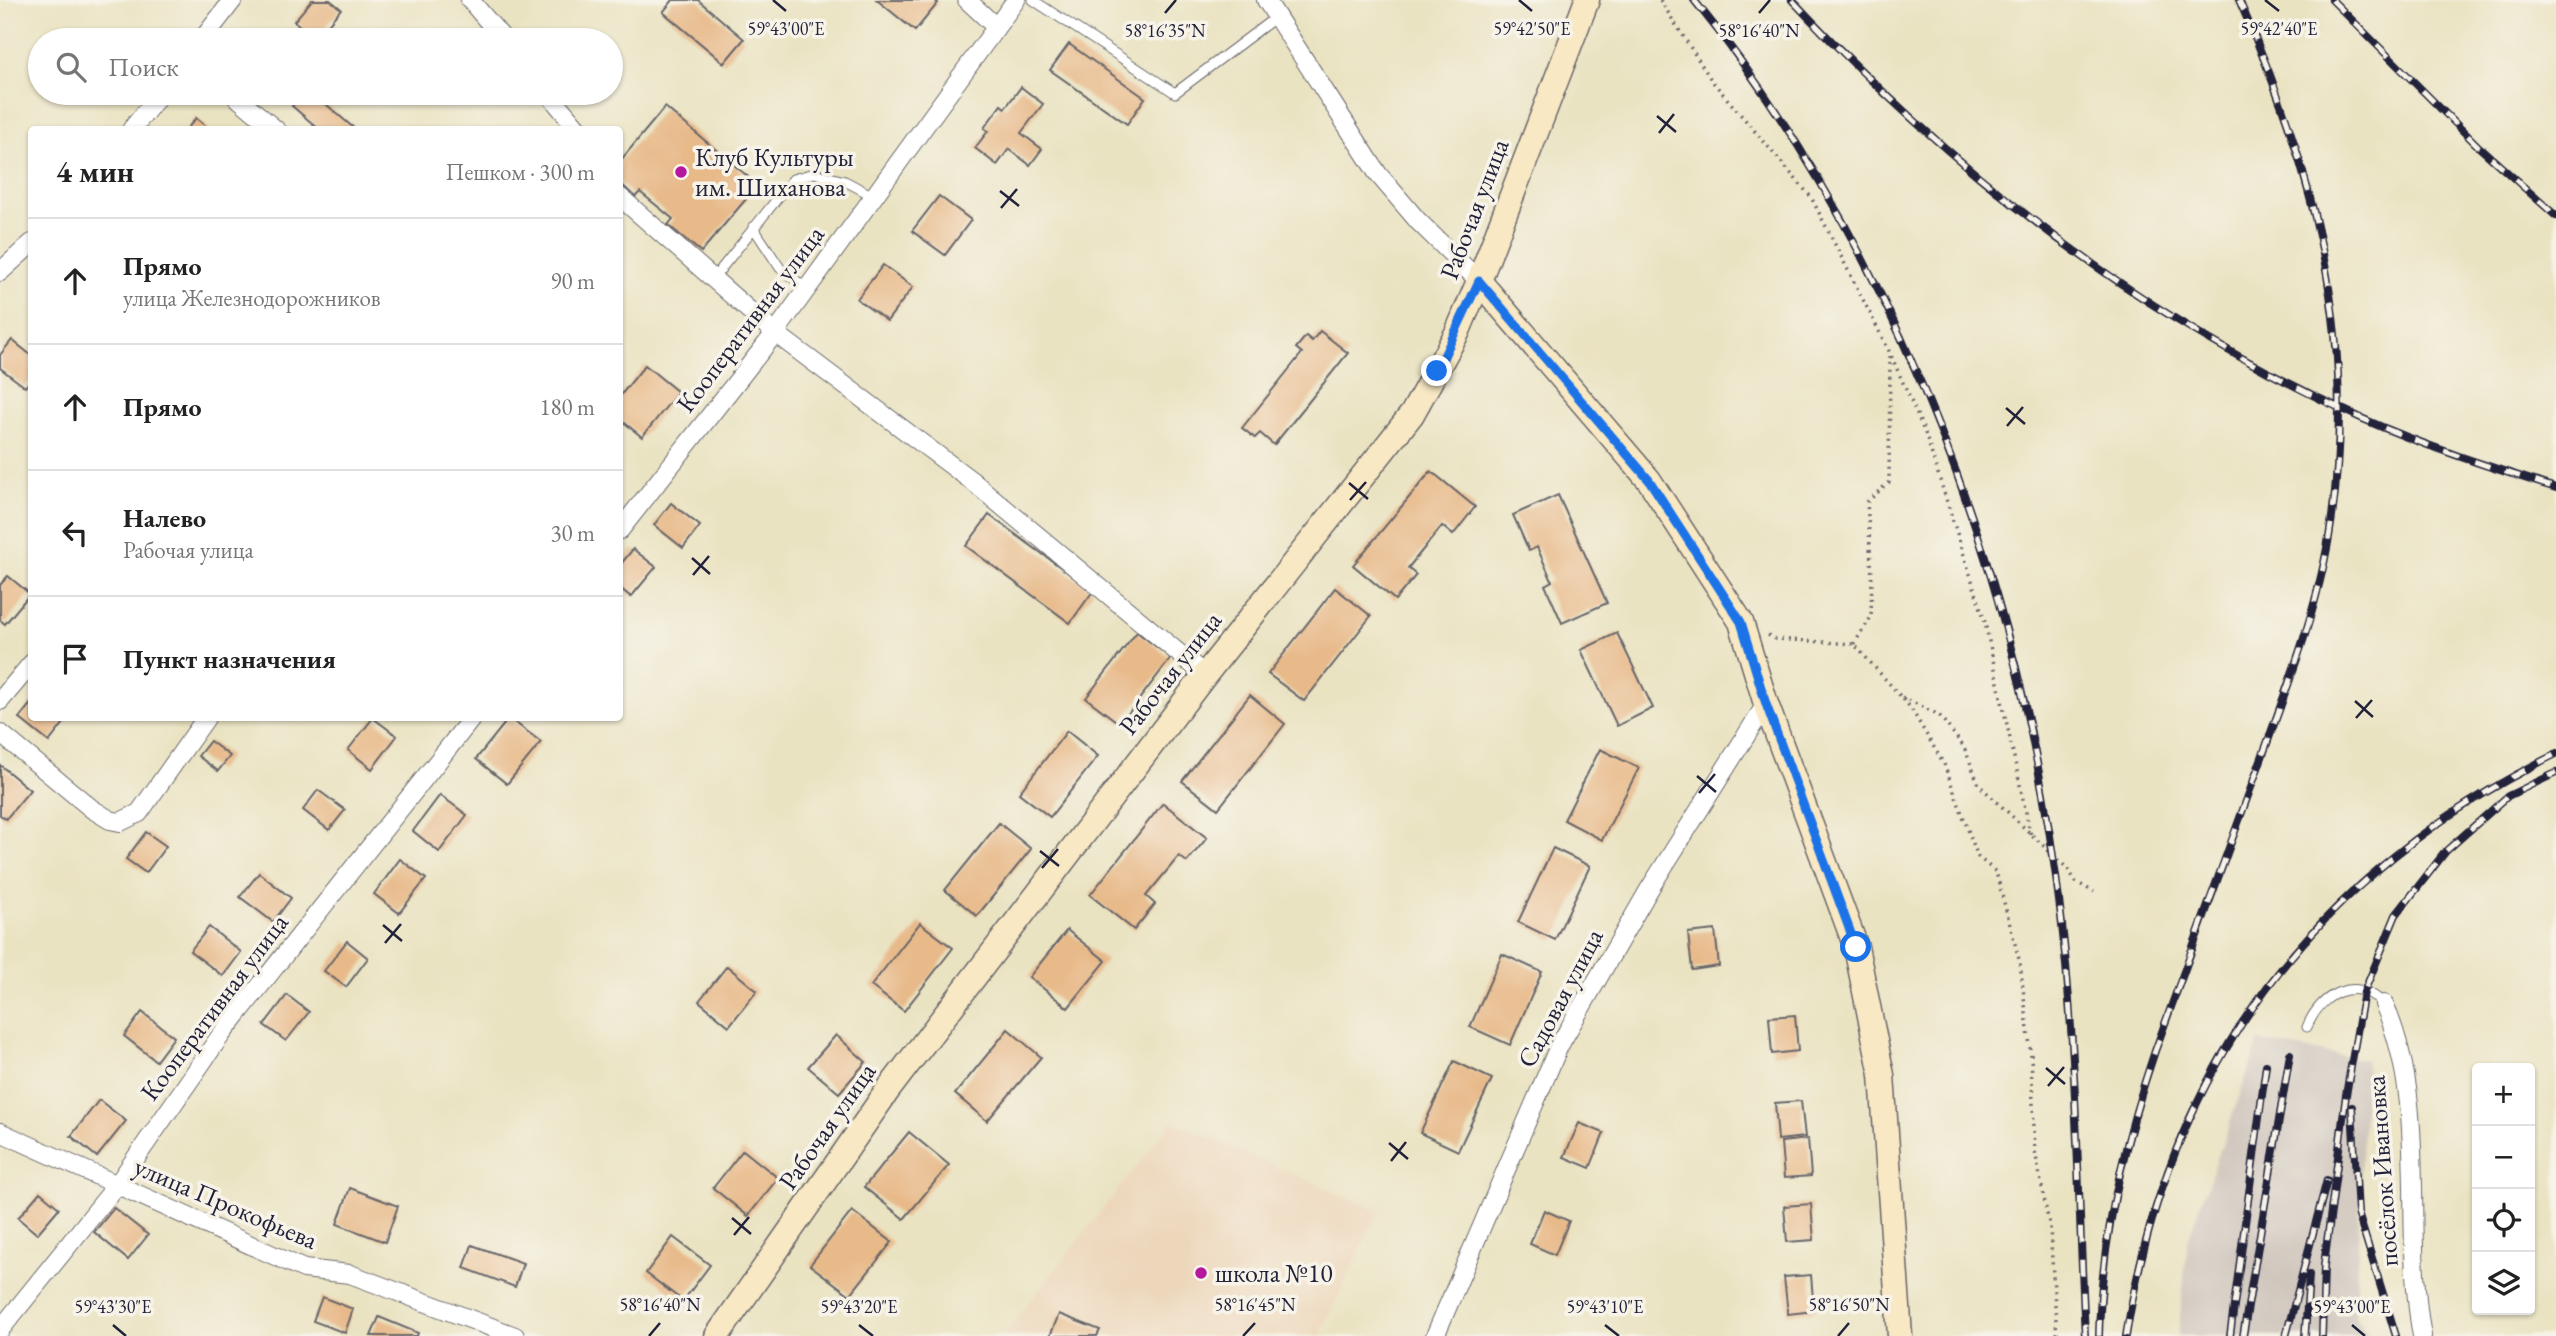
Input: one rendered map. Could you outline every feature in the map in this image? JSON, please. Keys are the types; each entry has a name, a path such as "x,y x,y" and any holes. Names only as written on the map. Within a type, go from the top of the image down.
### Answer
{"street":[{"path":"211,28 233,0"},
{"path":"470,0 494,28"},
{"path":"967,0 996,27"},
{"name":"Кооперативная улица","path":"623,526 775,333 1016,0"},
{"path":"1266,0 1378,174 1418,221 1479,281 1649,480 1741,622 1766,704 1856,947 1882,1075 1900,1336"},
{"name":"Рабочая улица","path":"717,1336 888,1090 1205,675 1412,414 1457,333 1479,281 1587,0"},
{"path":"134,126 151,105"},
{"path":"246,105 271,126"},
{"path":"558,105 576,126"},
{"path":"623,200 775,333 972,481 1205,675"},
{"path":"4,263 28,246"},
{"path":"0,701 28,668"},
{"name":"Садовая улица","path":"1435,1336 1559,1046 1650,888 1766,704"},
{"path":"0,733 92,809 110,820 120,822 139,813 204,721"},
{"name":"Кооперативная улица","path":"0,1330 117,1185 221,1035 470,721"},
{"name":"посёлок Ивановка","path":"2384,1004 2393,1024 2409,1122 2414,1172 2416,1304 2422,1336"},
{"name":"улица Прокофьева","path":"0,1132 304,1269 350,1274 515,1336"}],"lane":[{"path":"1033,0 1175,93 1276,16"},
{"path":"713,279 793,179 814,173 845,181 875,197"},
{"path":"753,228 780,268 807,289"},
{"path":"2307,1027 2315,1007 2336,992 2352,990 2374,994 2384,1004"}],"path":[{"path":"1660,0 1712,81 1811,197 1890,353 1925,433 1984,618 2031,836"},
{"path":"1854,644 1871,617 1872,577 1867,502 1889,482 1890,353"},
{"path":"1741,622 1775,639 1854,644 1900,696 1944,764 1978,857 1996,872 2020,963 2031,1055 2035,1151 2050,1229 2057,1336"},
{"path":"1900,696 1939,715 1964,747 1979,785 2068,869 2076,882 2094,892"}],"shaded area":[{"path":"2259,1041 2366,1060 2355,1315 2369,1336 2178,1336 2188,1240"},
{"name":"школа №10","path":"1172,1121 1379,1211 1319,1336 1003,1336"}],"building":[{"path":"312,0 330,0 341,9 325,28 303,28 294,21"},
{"path":"673,0 698,0 744,39 724,63 663,12"},
{"path":"877,0 934,0 938,3 915,31"},
{"path":"1069,44 1145,98 1127,124 1050,70"},
{"path":"1021,87 1043,104 1021,133 1042,149 1030,165 1009,149 997,165 975,148 988,131 984,128 1001,105 1005,108"},
{"path":"327,105 351,126 315,126 292,106"},
{"name":"Клуб Культуры им. Шиханова","path":"665,107 758,185 701,252 668,225 673,219 640,192 635,197 623,186 623,157"},
{"path":"196,118 205,126 189,126"},
{"path":"939,196 971,220 945,255 912,231"},
{"path":"883,265 913,287 887,321 857,299"},
{"path":"1320,331 1348,353 1274,445 1260,433 1255,438 1242,428 1302,353 1296,348 1306,336 1312,341"},
{"path":"12,340 28,353 28,384 25,387 0,368 0,355"},
{"path":"645,365 678,392 642,437 623,421 623,392"},
{"path":"1431,471 1475,507 1453,535 1442,526 1408,568 1416,575 1395,600 1353,565"},
{"path":"1558,495 1607,603 1562,623 1545,585 1552,581 1537,547 1529,551 1513,515"},
{"path":"671,503 700,526 683,548 654,525"},
{"path":"989,515 1093,591 1070,623 966,546"},
{"path":"633,549 656,567 631,597 623,590 623,561"},
{"path":"8,576 28,592 28,596 5,624 0,620 0,585"},
{"path":"1335,588 1371,616 1304,701 1268,674"},
{"path":"1137,632 1171,658 1120,724 1086,698"},
{"path":"1617,633 1653,708 1617,726 1581,650"},
{"path":"1250,695 1285,724 1218,809 1182,781"},
{"path":"28,707 28,721 65,721 49,742 19,718"},
{"path":"371,721 377,721 397,736 372,769 348,750"},
{"path":"507,721 513,721 541,742 507,784 476,759"},
{"path":"1067,731 1098,756 1050,817 1019,793"},
{"path":"210,741 230,756 218,771 198,756"},
{"path":"1600,749 1639,768 1602,840 1564,820"},
{"path":"0,765 30,790 6,819 0,815"},
{"path":"318,790 345,810 329,830 303,810"},
{"path":"440,795 467,815 439,852 413,831"},
{"path":"1163,803 1207,838 1187,862 1179,856 1146,896 1155,904 1134,930 1090,895"},
{"path":"999,823 1031,849 977,916 945,890"},
{"path":"146,832 166,846 146,873 126,859"},
{"path":"1553,848 1590,866 1555,940 1518,922"},
{"path":"400,859 426,879 399,913 374,894"},
{"path":"259,873 291,898 273,922 240,897"},
{"path":"920,923 953,948 904,1011 871,986"},
{"path":"209,927 241,952 223,976 190,951"},
{"path":"1067,930 1106,961 1068,1008 1029,977"},
{"path":"1715,930 1719,966 1692,970 1688,933"},
{"path":"347,941 368,958 346,987 324,971"},
{"path":"1502,954 1542,972 1510,1045 1470,1027"},
{"path":"727,966 757,991 729,1026 699,1001"},
{"path":"287,995 309,1012 286,1041 264,1025"},
{"path":"142,1012 174,1037 156,1061 124,1036"},
{"path":"1795,1015 1798,1051 1772,1054 1769,1017"},
{"path":"1008,1029 1041,1057 987,1121 955,1094"},
{"path":"836,1035 866,1062 839,1093 808,1067"},
{"path":"1454,1061 1492,1079 1458,1151 1420,1133"},
{"path":"99,1100 126,1121 97,1157 71,1136"},
{"path":"1801,1101 1805,1137 1778,1140 1775,1103"},
{"path":"1579,1123 1604,1133 1590,1168 1564,1157"},
{"path":"909,1132 949,1165 904,1219 864,1187"},
{"path":"1808,1139 1811,1176 1784,1178 1781,1142"},
{"path":"743,1150 778,1178 748,1216 713,1188"},
{"path":"350,1188 398,1206 385,1242 337,1224"},
{"path":"40,1192 59,1208 37,1234 18,1218"},
{"path":"1811,1204 1814,1240 1787,1242 1784,1206"},
{"path":"114,1208 148,1235 128,1260 94,1232"},
{"path":"1544,1210 1569,1221 1555,1255 1530,1244"},
{"path":"852,1211 892,1242 850,1295 810,1265"},
{"path":"673,1237 710,1265 683,1301 646,1273"},
{"path":"472,1245 523,1263 515,1287 464,1268"},
{"path":"1811,1275 1814,1311 1788,1314 1784,1277"},
{"path":"322,1297 353,1309 345,1333 313,1321"},
{"path":"1059,1314 1100,1330 1097,1336 1050,1336"},
{"path":"379,1317 418,1333 417,1336 371,1336"}],"railway":[{"path":"1694,0 1768,99 1833,205 1891,316 1941,432 1983,551 2017,672 2043,794 2061,916 2074,1073 2085,1336"},
{"path":"1792,0 1854,64 1919,125 1986,182 2056,237 2203,336 2281,379 2361,418 2433,447 2556,488"},
{"path":"2099,1336 2109,1227 2133,1120 2155,1051 2300,649 2326,556 2331,524 2338,455 2339,387 2334,321 2323,255 2289,127 2239,0"},
{"path":"2332,0 2479,147 2556,216"},
{"path":"2126,1336 2147,1239 2177,1149 2216,1066 2266,990 2324,920 2392,858 2469,802 2556,754"},
{"path":"2322,1336 2324,1265 2346,1095 2364,992 2396,915 2446,851 2508,796 2556,773"},
{"path":"2243,1336 2290,1054"},
{"path":"2230,1336 2266,1065"},
{"path":"2352,1107 2358,1213 2396,1336"},
{"path":"2286,1336 2327,1180"},
{"path":"2305,1336 2309,1275"}],"place":[{"name":"Клуб Культуры им. Шиханова","path":"681,172"},
{"name":"школа №10","path":"1201,1273"}],"route":[{"path":"1437,371 1479,281 1649,480 1741,622 1766,704 1856,947"}]}
